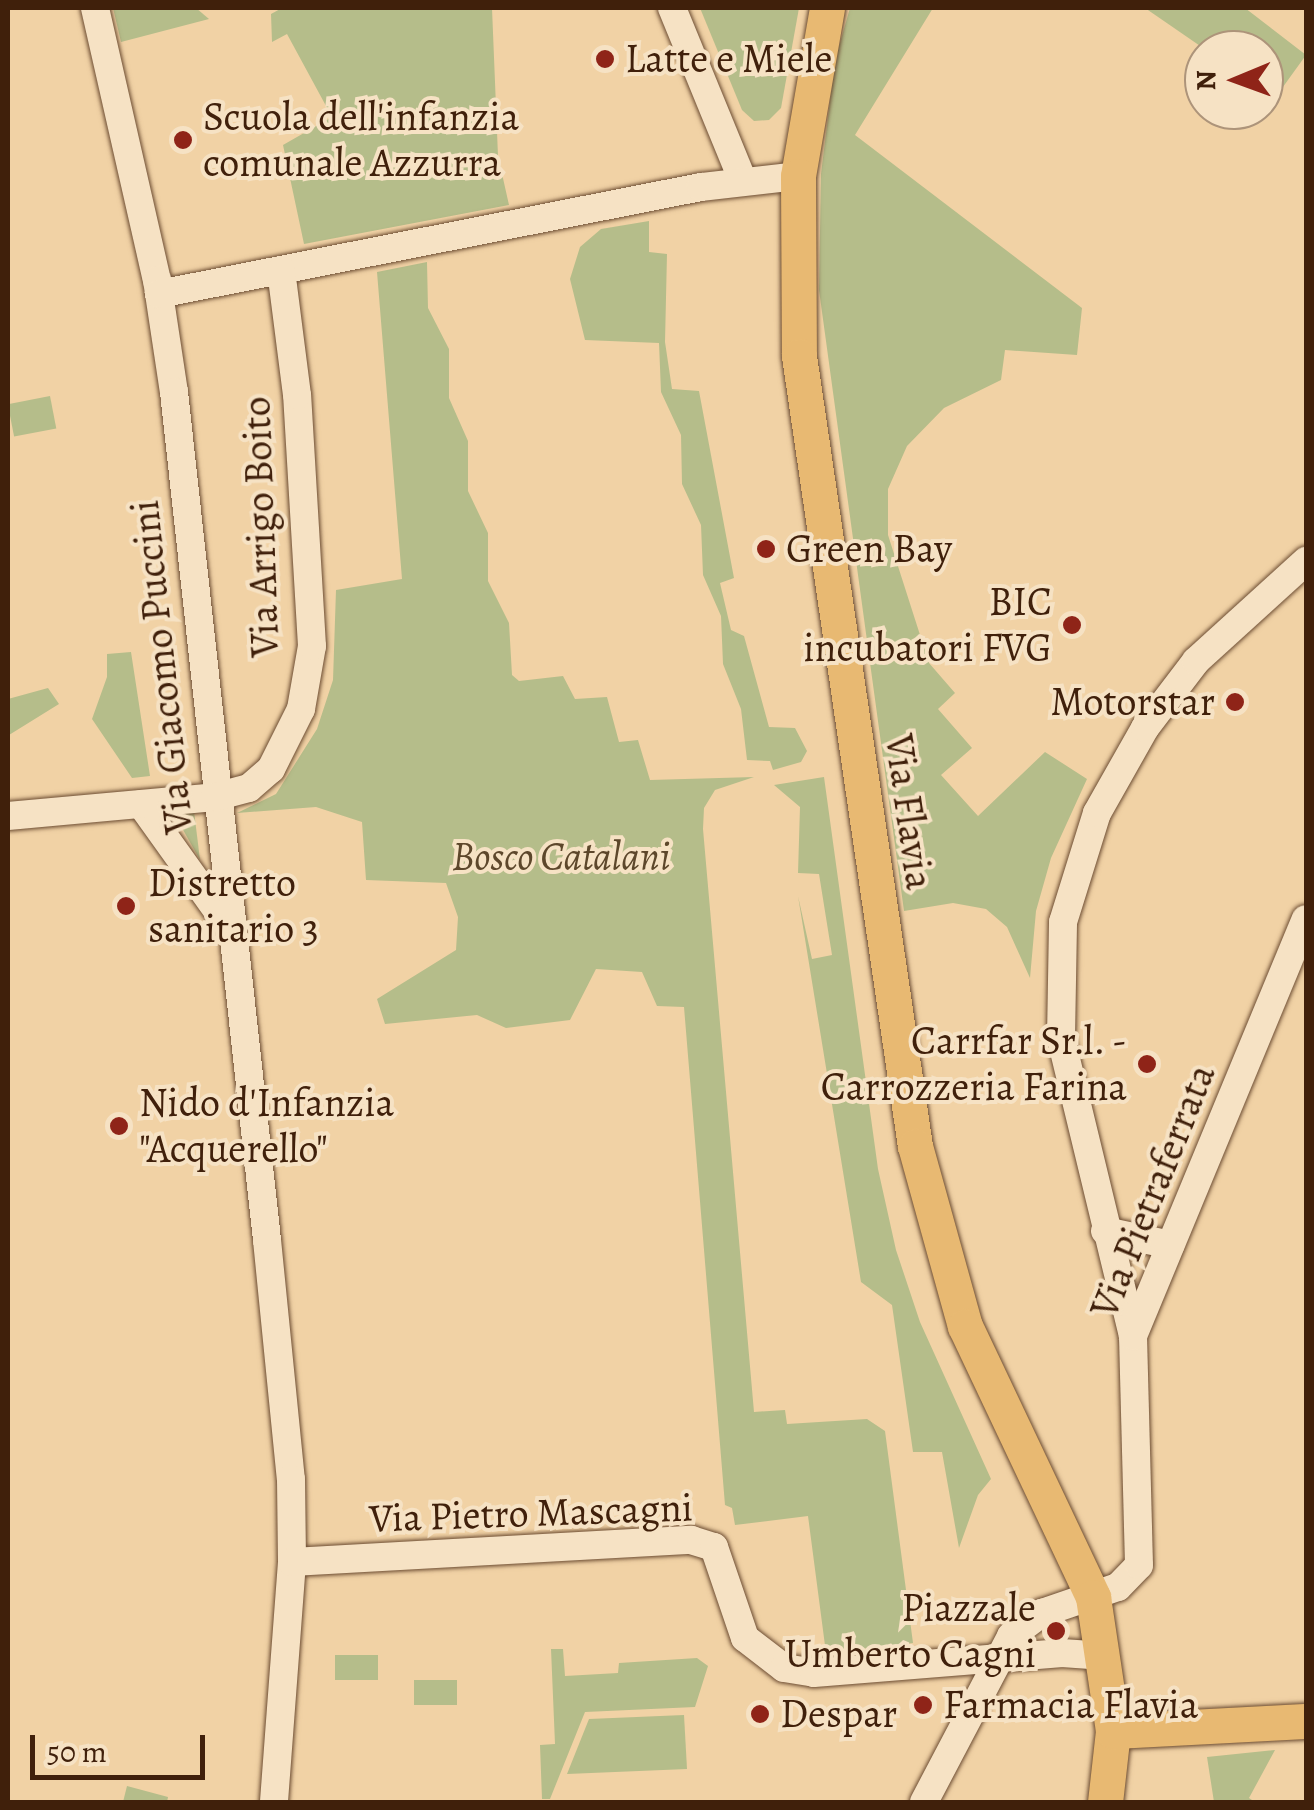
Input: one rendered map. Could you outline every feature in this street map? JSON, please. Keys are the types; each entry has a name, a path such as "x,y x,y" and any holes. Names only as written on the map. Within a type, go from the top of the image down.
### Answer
{"main road":[{"name":"Via Flavia","path":"827,8 798,176 794,262 808,438 915,1146 965,1326 1092,1598"},
{"path":"1092,1598 1105,1656 1112,1731 1105,1802"},
{"path":"1112,1731 1306,1721"}],"street":[{"name":"Via Giacomo Puccini","path":"95,8 159,294 228,925 268,1240 291,1479 292,1562 274,1802"},
{"path":"672,8 742,180"},
{"path":"159,294 742,180 798,176"},
{"name":"Via Arrigo Boito","path":"8,816 215,797 249,788 271,770 301,709 312,646 301,443 282,270"},
{"path":"1134,1336 1060,1038 1063,922 1097,813 1146,728 1196,661 1306,561"},
{"path":"141,804 228,925"},
{"name":"Via Pietraferrata","path":"1092,1598 1127,1580 1138,1565 1134,1336 1306,919"},
{"path":"1105,1231 1171,1244"},
{"name":"Via Pietro Mascagni","path":"292,1562 691,1540 714,1548 745,1638 784,1668 814,1673 997,1660"},
{"path":"924,1802 997,1660 1025,1623 1092,1598"},
{"path":"997,1660 1105,1656"}],"green space":[{"path":"113,8 196,8 209,19 121,42"},
{"path":"282,8 492,8 498,156 509,205 304,244 283,145 332,117 287,34 272,42 271,14"},
{"path":"700,8 799,8 781,108 769,120 754,121 742,110"},
{"path":"850,8 933,8 855,135 1082,308 1077,355 1005,350 1001,380 944,408 907,446 888,489 888,535 929,663 955,693 938,709 972,748 941,775 978,816 1045,752 1087,779 1051,858 1036,911 1030,978 1007,927 986,909 953,903 904,911 819,290 821,174 835,60"},
{"path":"1145,8 1245,8 1274,30 1184,30 1184,35"},
{"path":"1284,38 1306,55 1284,86"},
{"path":"649,221 649,252 667,254 665,342 672,389 699,391 734,578 720,583 731,630 744,636 769,727 795,728 807,751 801,762 773,770 770,761 747,760 741,709 723,664 721,616 703,575 701,525 682,484 681,435 661,392 659,343 585,340 570,279 580,247 601,229"},
{"name":"Bosco Catalani","path":"427,262 428,308 449,349 449,398 468,441 468,491 488,533 488,581 509,623 512,675 519,681 563,676 575,699 607,697 619,742 638,740 650,780 754,777 715,790 704,808 703,829 754,1412 785,1410 787,1424 867,1419 885,1431 913,1643 826,1653 808,1516 735,1525 732,1508 725,1505 684,1007 657,1006 642,972 596,969 570,1020 506,1028 477,1015 385,1024 377,999 456,950 458,917 446,883 366,880 362,822 316,807 237,813 276,794 317,729 333,680 336,590 402,579 377,272"},
{"path":"50,396 56,428 14,437 8,404"},
{"path":"131,652 150,776 132,778 92,719 107,677 107,654"},
{"path":"48,688 59,704 9,735 8,788 8,699"},
{"path":"824,777 878,1169 896,1250 920,1322 991,1479 978,1495 959,1548 942,1452 913,1452 892,1305 861,1282 798,896 812,959 832,955 819,874 798,873 800,807 774,785"},
{"path":"194,811 200,860 173,812"},
{"path":"551,1649 563,1649 565,1676 618,1673 619,1663 697,1658 708,1666 695,1707 585,1712 550,1799 542,1799 540,1745 555,1744"},
{"path":"335,1655 378,1655 378,1680 335,1680"},
{"path":"414,1680 457,1680 457,1705 414,1705"},
{"path":"684,1715 687,1769 567,1774 589,1719"},
{"path":"1275,1750 1249,1798 1255,1802 1214,1802 1207,1757"},
{"path":"127,1786 168,1797 167,1802 123,1802"}],"place":[{"name":"Latte e Miele","path":"605,59"},
{"name":"Scuola dell'infanzia comunale Azzurra","path":"183,140"},
{"name":"Green Bay","path":"766,549"},
{"name":"BIC incubatori FVG","path":"1072,625"},
{"name":"Motorstar","path":"1235,702"},
{"name":"Distretto sanitario 3","path":"126,906"},
{"name":"Carrfar Sr.l. - Carrozzeria Farina","path":"1147,1064"},
{"name":"Nido d'Infanzia \"Acquerello\"","path":"119,1126"},
{"name":"Piazzale Umberto Cagni","path":"1056,1631"},
{"name":"Farmacia Flavia","path":"923,1705"},
{"name":"Despar","path":"760,1714"}]}
